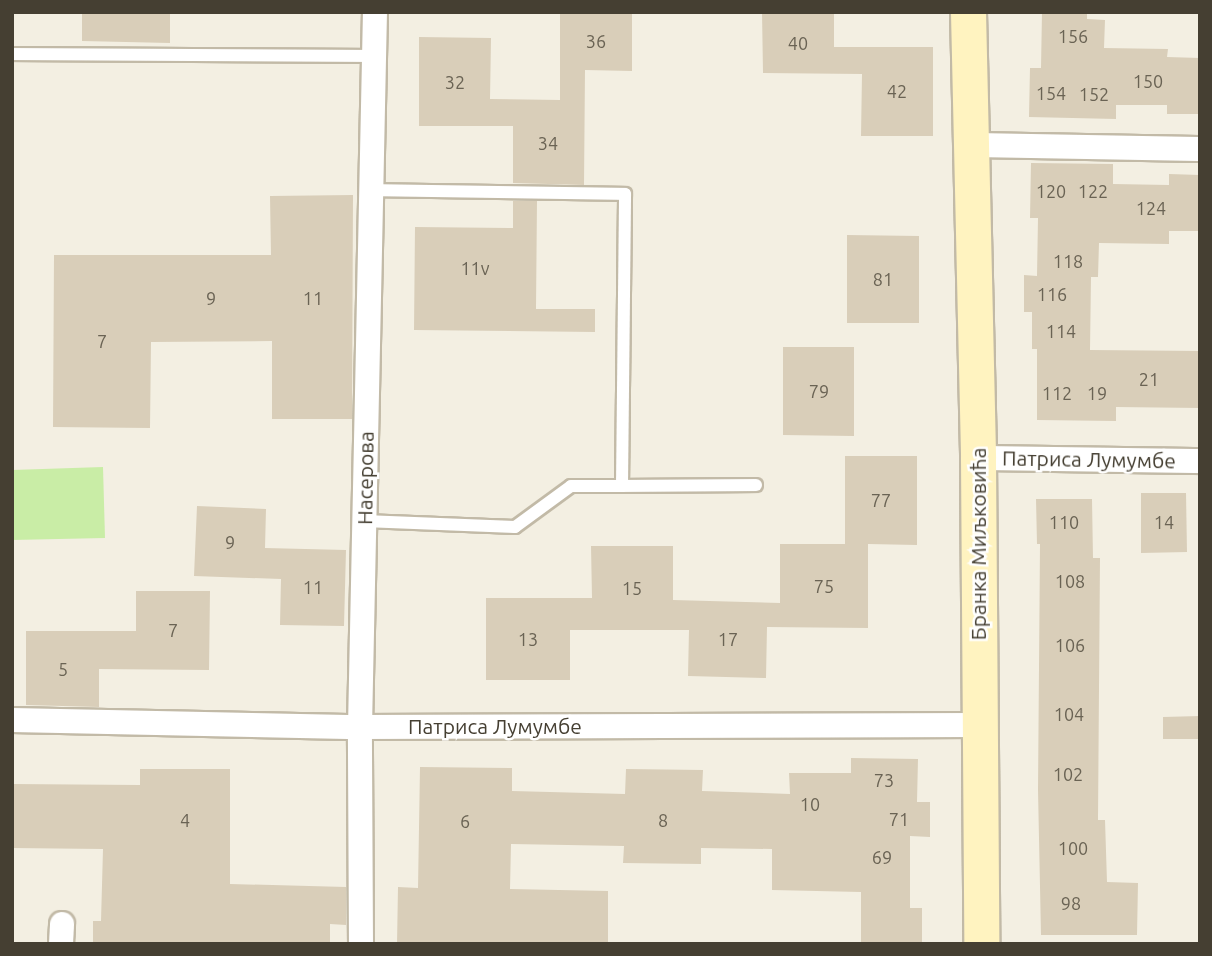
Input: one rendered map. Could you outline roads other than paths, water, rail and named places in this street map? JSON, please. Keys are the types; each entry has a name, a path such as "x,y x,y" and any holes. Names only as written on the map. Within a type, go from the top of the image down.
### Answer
{"street":[{"name":"Насерова","path":"361,944 360,727 375,12"},
{"name":"Бранка Миљковића","path":"957,12 968,29 973,145 981,944"},
{"path":"973,145 1200,149"},
{"name":"Патриса Лумумбе","path":"978,458 1200,461"},
{"name":"Патриса Лумумбе","path":"12,720 360,727 978,725"}],"lane":[{"path":"12,54 373,56"},
{"path":"371,190 625,194 622,486"},
{"path":"364,522 515,527 570,486 756,485"}]}
